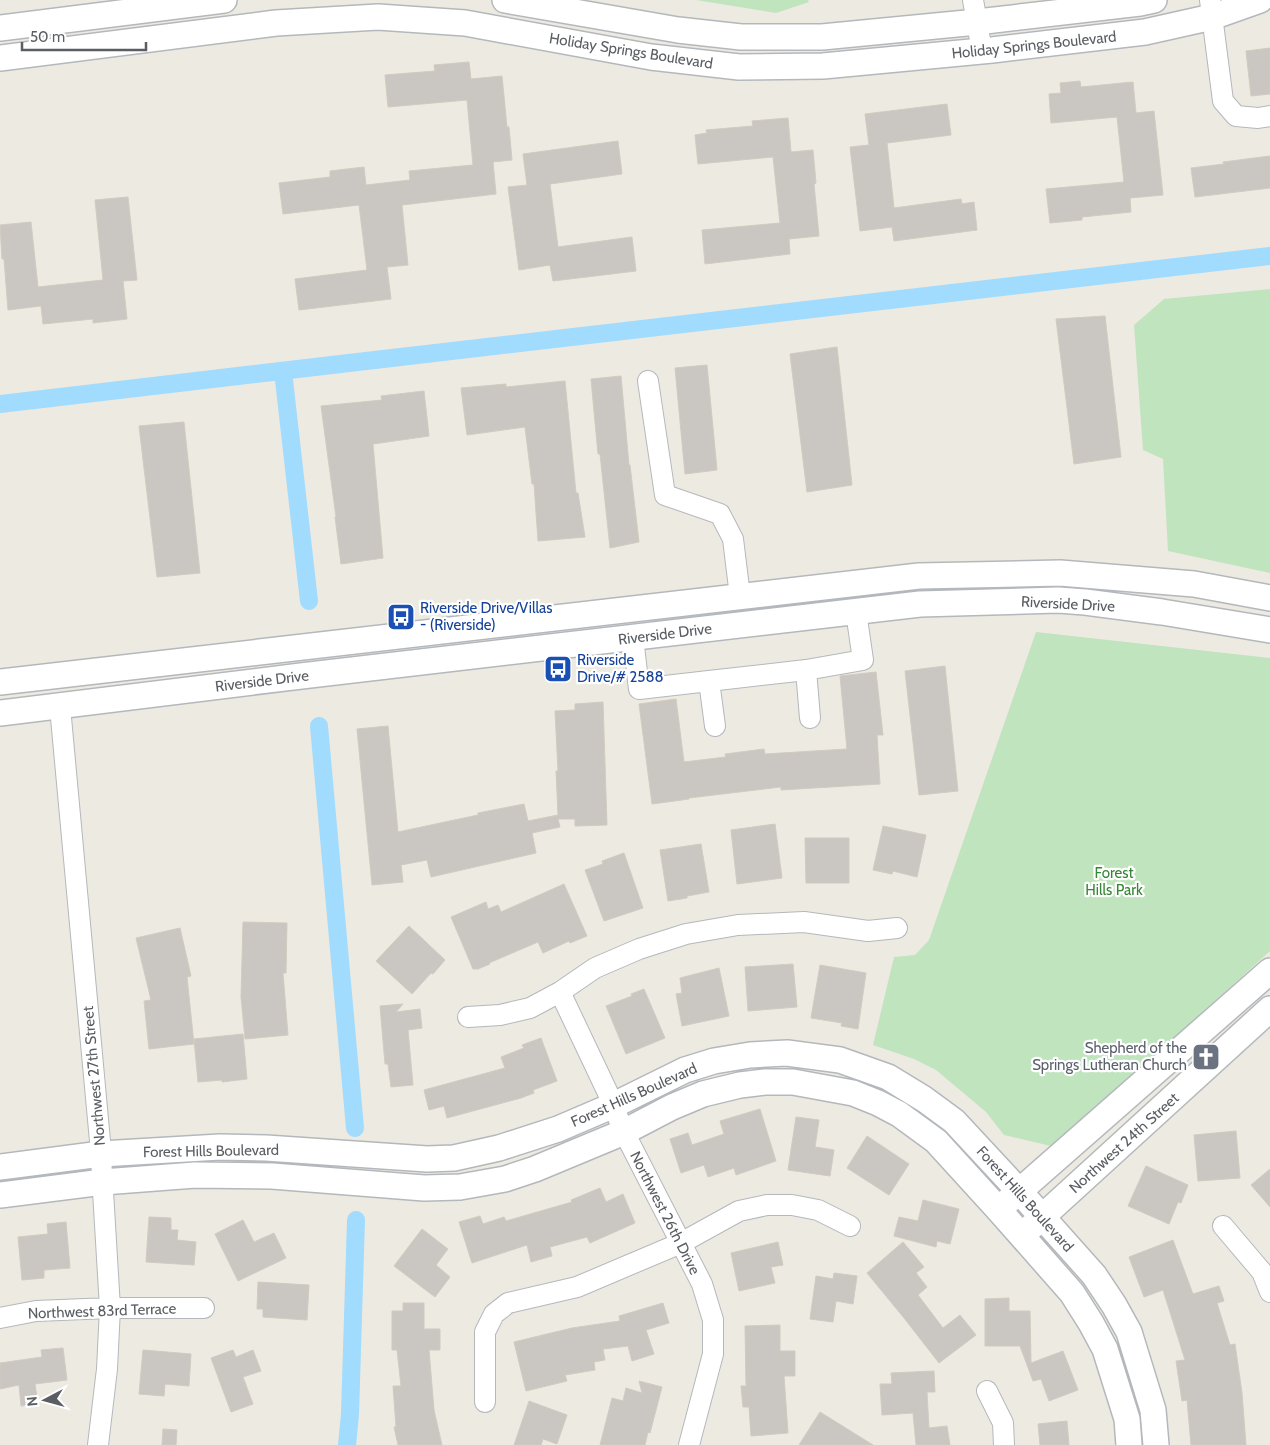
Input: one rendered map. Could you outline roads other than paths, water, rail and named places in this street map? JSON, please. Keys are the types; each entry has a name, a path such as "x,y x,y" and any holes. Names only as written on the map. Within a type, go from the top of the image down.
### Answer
{"street":[{"path":"0,28 224,0"},
{"path":"232,0 236,28"},
{"name":"Holiday Springs Boulevard","path":"505,0 678,30 741,37 822,37 975,11 1140,3 1154,0"},
{"name":"Holiday Springs Boulevard","path":"0,58 276,23 378,17 465,23 651,57 739,67 823,66 982,51 1145,32 1211,9 1260,0"},
{"path":"1211,9 1223,101 1236,116 1258,118 1270,116"},
{"path":"975,11 982,51"},
{"path":"648,381 665,495 720,514 733,539 740,596"},
{"name":"Riverside Drive","path":"9,681 919,576 1060,573 1194,584 1270,598"},
{"name":"Riverside Drive","path":"0,713 920,604 1058,600 1086,602 1162,612 1270,630"},
{"path":"633,638 639,689 806,670 863,660 856,612"},
{"path":"806,670 810,718"},
{"path":"9,681 33,684 55,697 60,706 69,694 96,671"},
{"path":"709,681 715,726"},
{"name":"Northwest 27th Street","path":"60,706 101,1154 110,1308 107,1369 98,1445"},
{"path":"468,1018 500,1015 530,1008 560,992 595,968 639,948 686,934 738,925 804,922 868,931 897,928"},
{"name":"Northwest 24th Street","path":"998,1209 1270,971"},
{"name":"Northwest 26th Drive","path":"560,992 614,1105 624,1132 702,1284 713,1320 713,1354 689,1445"},
{"name":"Northwest 24th Street","path":"1021,1236 1270,1010"},
{"name":"Forest Hills Boulevard","path":"0,1167 101,1154 220,1147 266,1148 427,1159 454,1158 499,1148 550,1132 614,1105 685,1070 714,1061 750,1055 787,1053 840,1060 888,1077 924,1099 954,1122 1020,1191 1094,1275 1129,1332 1153,1410 1156,1445"},
{"path":"878,1103 888,1077"},
{"name":"Forest Hills Boulevard","path":"0,1194 195,1174 272,1176 424,1188 460,1187 505,1179 535,1168 624,1132 672,1107 703,1094 740,1084 793,1082 853,1093 900,1114 936,1141 1072,1293 1092,1323 1105,1349 1127,1419 1129,1445"},
{"path":"359,1184 362,1154"},
{"path":"485,1402 485,1332 494,1314 508,1303 577,1286 681,1243 739,1210 767,1205 792,1205 818,1210 850,1226"},
{"path":"1223,1226 1262,1272 1270,1292"},
{"name":"Northwest 83rd Terrace","path":"0,1318 36,1311 110,1308 204,1308"},
{"path":"1112,1372 1139,1364"},
{"path":"987,1391 1002,1423 1004,1445"}],"waterway":[{"path":"0,404 1270,256"},
{"path":"283,371 309,601"},
{"path":"319,726 355,1128"},
{"path":"347,1445 350,1414 356,1220"}],"place":[{"name":"Riverside Drive/Villas - (Riverside)","path":"401,617"},
{"name":"Riverside Drive/# 2588","path":"558,669"},
{"name":"Shepherd of the Springs Lutheran Church","path":"1206,1057"}],"park label":[{"name":"Forest Hills Park","path":"1114,882"}]}
